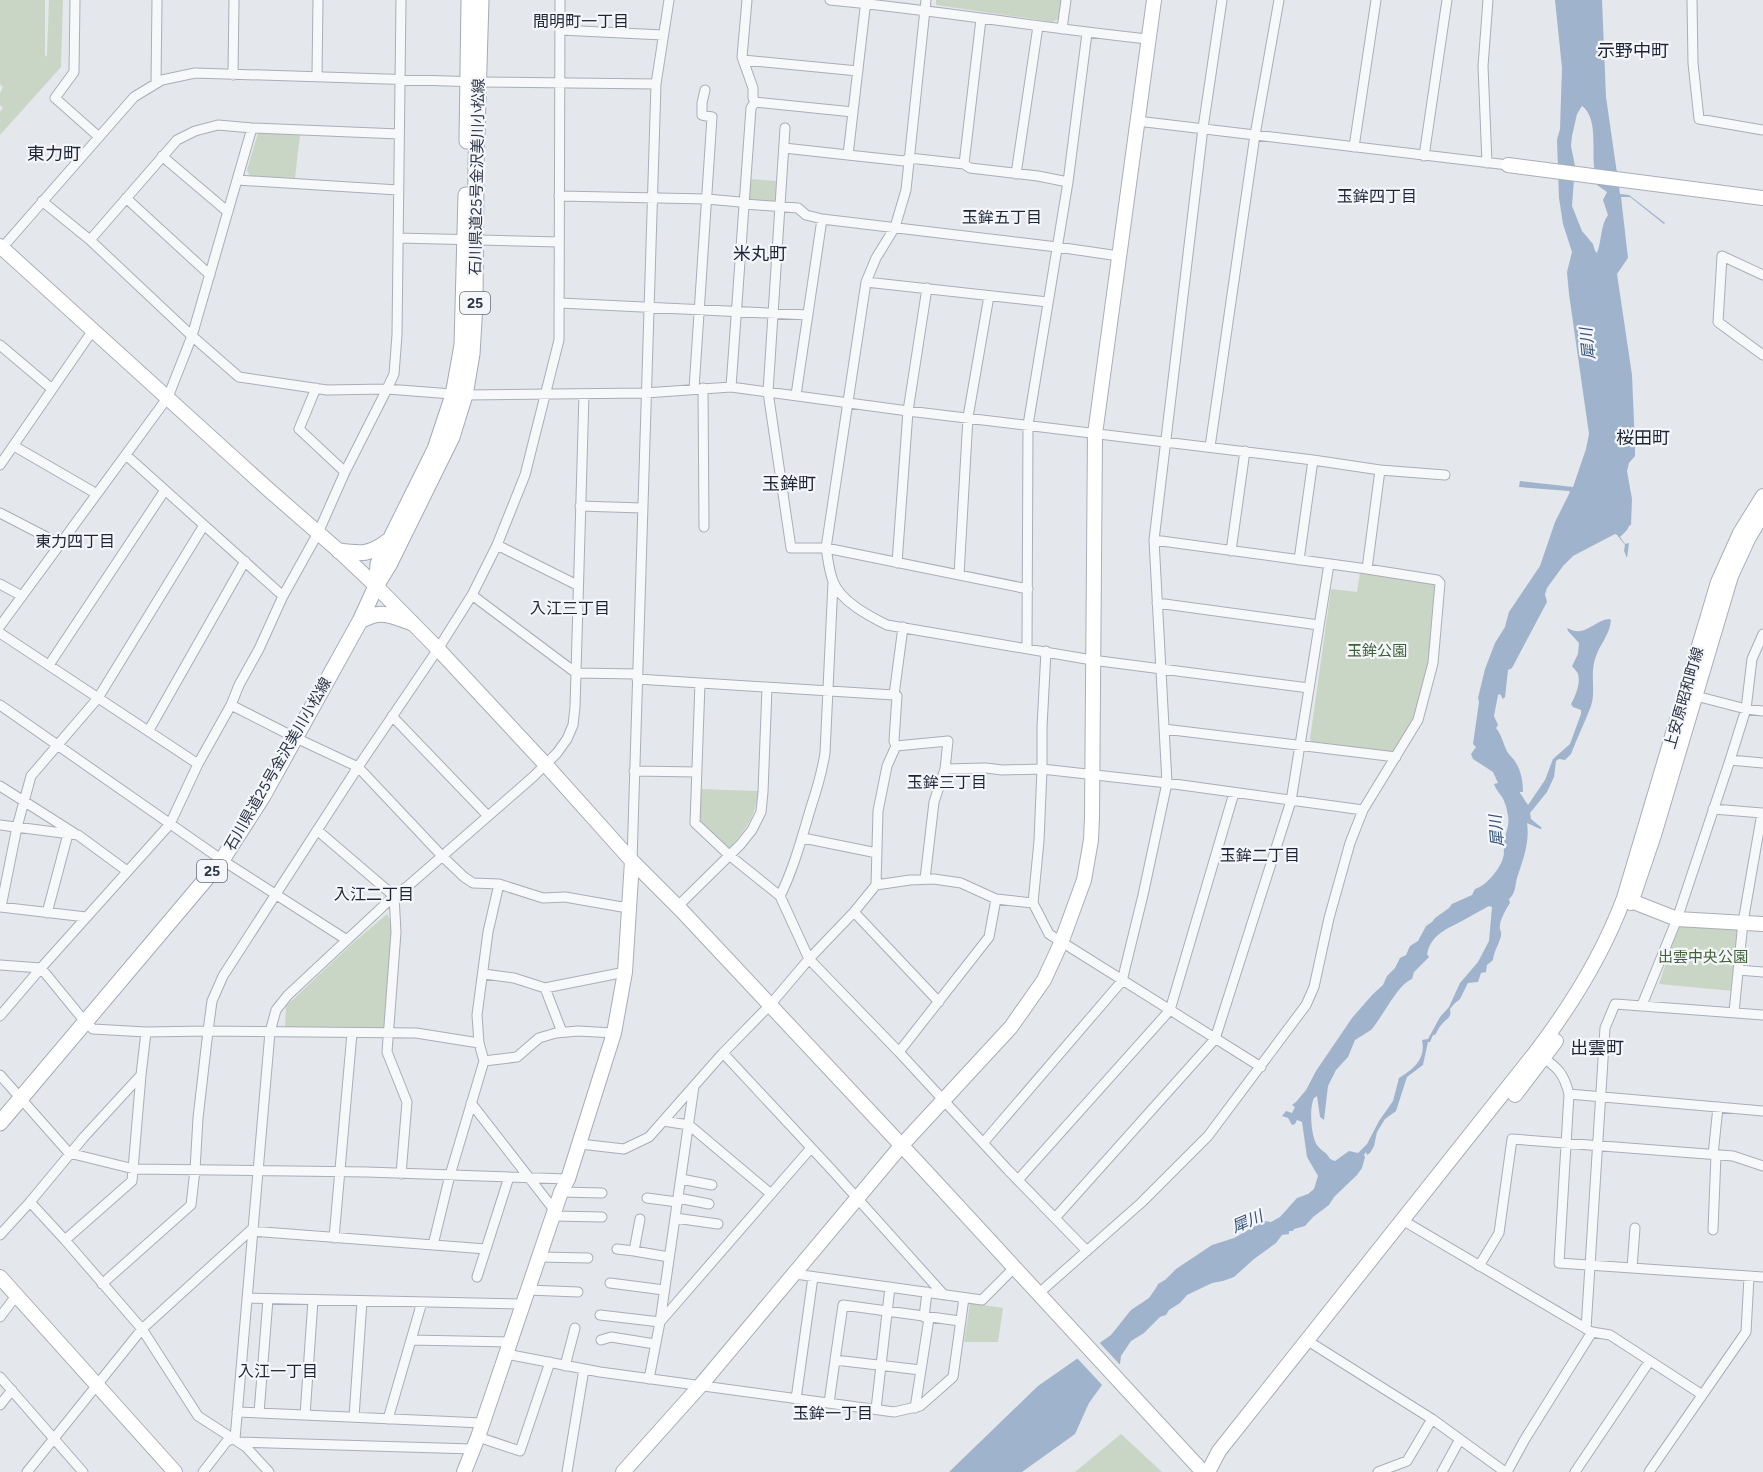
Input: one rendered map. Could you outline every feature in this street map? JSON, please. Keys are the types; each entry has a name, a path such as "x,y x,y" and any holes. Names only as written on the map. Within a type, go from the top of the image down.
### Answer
{"main road":[{"name":"石川県道25号金沢美川小松線","path":"469,0 474,81"},
{"name":"石川県道25号金沢美川小松線","path":"0,1123 222,860 263,796 360,621 448,446 459,395 472,354 470,240 474,81 481,0"},
{"name":"石川県道25号金沢美川小松線","path":"376,586 378,564 459,395"},
{"path":"339,551 363,553 376,550 388,541"},
{"path":"360,621 376,614 386,614 412,623"}],"street":[{"path":"75,0 74,72 55,98 99,137"},
{"path":"156,83 157,0"},
{"path":"232,75 234,0"},
{"path":"317,76 318,0"},
{"path":"0,1016 40,968 170,824 198,764 259,649 283,596 318,533 345,472 394,374 401,0"},
{"path":"102,1284 191,1205 198,1118 212,1001 223,976 472,595 525,475 559,340 560,0"},
{"path":"464,1472 561,1192 580,1144 614,1033 625,972 632,861 656,84 669,0"},
{"path":"747,0 742,60 753,88 755,102"},
{"path":"830,0 866,2 1087,33 1148,39"},
{"path":"780,896 803,838 822,773 825,753 826,692 833,582 826,548 866,282 876,258 895,227 906,190 926,0"},
{"path":"1062,29 1066,0"},
{"path":"623,1472 700,1386 901,1146 1011,1028 1044,980 1061,943 1084,880 1092,829 1095,434 1154,0"},
{"path":"983,1143 1122,981 1167,783 1154,540 1203,128 1222,0"},
{"path":"1210,447 1255,135 1279,0"},
{"path":"1354,147 1376,0"},
{"path":"1424,156 1447,0"},
{"path":"1487,163 1483,66 1488,0"},
{"path":"1692,0 1693,63 1699,119 1763,130"},
{"path":"848,155 866,2"},
{"path":"964,164 981,18"},
{"path":"1016,174 1038,26"},
{"path":"560,30 663,35"},
{"path":"1027,648 1029,425 1068,182 1087,33"},
{"path":"742,60 858,71"},
{"path":"656,84 195,73 162,80 134,97 1,249 376,586 438,649 632,861 678,906 1015,1267 1054,1312 1205,1470"},
{"path":"704,527 699,389 700,310 712,117 702,116 705,90"},
{"path":"755,102 853,112"},
{"path":"731,387 751,108 755,102"},
{"path":"1137,121 1763,198"},
{"path":"90,240 177,140 195,131 218,125 399,134"},
{"path":"0,626 168,397 192,336 252,128"},
{"path":"785,128 768,392 791,548 826,548 1028,589"},
{"path":"784,148 904,161 909,158 964,164 970,168 1068,182"},
{"path":"162,156 228,212"},
{"path":"237,180 398,190"},
{"path":"559,196 707,199 798,208 806,215 822,219 1119,256"},
{"path":"126,198 210,275"},
{"path":"42,201 90,240 239,377 327,390 387,389 459,395 645,393 731,387 1380,470 1445,475"},
{"path":"796,395 822,219"},
{"path":"398,238 559,242"},
{"path":"1763,274 1722,256 1718,322 1763,355"},
{"path":"866,282 1048,302"},
{"path":"897,562 908,411 927,288"},
{"path":"959,575 968,417 989,296"},
{"path":"560,303 808,315"},
{"path":"0,465 93,330"},
{"path":"0,346 52,388"},
{"path":"316,388 299,429 345,472"},
{"path":"237,1440 237,1412 257,1171 270,1032 276,1010 288,995 394,896 546,765 567,739 573,725 576,674 584,394"},
{"path":"14,446 97,494"},
{"path":"1231,551 1245,451"},
{"path":"126,455 283,596"},
{"path":"1299,560 1313,460"},
{"path":"1367,569 1380,470"},
{"path":"49,665 165,490"},
{"name":"上安原昭和町線","path":"1690,694 1718,582 1740,532 1763,496"},
{"path":"580,506 642,508"},
{"path":"0,513 60,544"},
{"name":"上安原昭和町線","path":"1205,1470 1225,1458 1311,1344 1540,1056 1628,900 1690,694 1731,576 1749,537 1763,514"},
{"path":"86,917 1,907 17,827 31,776 98,698 204,525"},
{"path":"1038,1294 1141,1203 1208,1136 1306,1005 1314,987 1329,918 1350,843 1363,810 1418,720 1433,663 1440,583 1437,580 1154,540"},
{"path":"496,545 578,585"},
{"path":"149,730 245,561"},
{"path":"1055,1218 1215,1039 1291,801 1329,564"},
{"path":"833,582 842,596 872,618 887,625 1092,660 1309,688"},
{"path":"0,584 22,596"},
{"path":"472,595 576,674 894,695"},
{"path":"1157,603 1319,625"},
{"path":"580,1144 624,1149 649,1137 876,885 878,811 887,766 896,746 894,741 897,696 894,695 903,627"},
{"path":"0,633 198,764"},
{"path":"1642,1005 1677,919 1730,760 1746,709 1752,659 1763,634"},
{"path":"1046,651 1042,769 1033,903 1049,934 1061,943 1260,1067"},
{"path":"1752,659 1763,660"},
{"path":"700,683 694,823 780,896 809,959 1087,1251"},
{"path":"678,906 752,830 760,813 763,792 767,688"},
{"path":"1690,694 1746,709 1763,711"},
{"path":"0,705 222,860 347,940"},
{"path":"231,705 358,767 442,856 473,883 499,884 543,898 565,897 622,907 628,904"},
{"path":"392,716 488,816"},
{"path":"1164,729 1396,757"},
{"path":"896,746 948,741 945,769 934,802 925,879"},
{"path":"1730,760 1763,763"},
{"path":"945,769 1042,769 1167,783 1363,810"},
{"path":"634,771 697,772"},
{"path":"0,786 127,871"},
{"path":"1018,1180 1170,1010 1234,793"},
{"path":"1713,809 1762,813 1743,922 1734,1012"},
{"path":"0,825 73,834"},
{"path":"317,830 394,896 396,932 387,1052 407,1102 401,1174"},
{"path":"47,913 73,834"},
{"path":"803,838 877,853"},
{"path":"876,885 925,879 961,883 996,899 1033,903"},
{"path":"433,1245 450,1175 484,1061 479,1043 477,1015 489,932 499,884"},
{"path":"899,1052 989,937 996,899"},
{"path":"1628,900 1677,919 1763,924"},
{"path":"854,912 939,1002"},
{"path":"0,965 40,968 93,1029 146,1032 416,1034 479,1043"},
{"path":"1738,969 1763,972"},
{"path":"484,974 514,978 545,988 625,972"},
{"path":"545,988 562,1032"},
{"path":"1311,1344 1432,1419 1506,1472 1589,1330 1605,1028 1615,1004 1763,1015"},
{"path":"65,1240 132,1181 146,1032"},
{"path":"334,1238 352,1033"},
{"path":"484,1061 517,1057 539,1038 556,1033 614,1033"},
{"path":"723,1053 944,1295"},
{"path":"1540,1056 1553,1064 1565,1079 1569,1094 1559,1263 1763,1277"},
{"path":"0,1075 69,1154 134,1169 528,1176 568,1179"},
{"path":"0,1235 141,1075"},
{"path":"649,1379 660,1322 694,1086"},
{"path":"1569,1094 1763,1111"},
{"path":"471,1103 554,1213"},
{"path":"1713,1230 1718,1107"},
{"path":"663,1121 688,1125 771,1194"},
{"path":"1479,1266 1499,1233 1512,1139 1733,1156 1763,1166"},
{"path":"660,1322 811,1148"},
{"path":"477,1277 509,1177"},
{"path":"681,1179 712,1185"},
{"path":"561,1192 602,1193"},
{"path":"647,1198 709,1204"},
{"path":"30,1202 142,1329 198,1416 222,1433 237,1440 269,1472"},
{"path":"554,1213 602,1217"},
{"path":"675,1218 718,1224"},
{"path":"634,1251 640,1219"},
{"path":"1407,1223 1589,1330 1610,1335 1701,1395"},
{"path":"1632,1268 1635,1228"},
{"path":"27,1472 142,1329 252,1230 486,1249"},
{"path":"617,1249 669,1257"},
{"path":"539,1257 588,1258"},
{"path":"795,1274 982,1299 1015,1267"},
{"path":"1648,1472 1746,1332 1749,1276"},
{"path":"0,1277 175,1472"},
{"path":"796,1399 813,1277"},
{"path":"610,1283 664,1290"},
{"path":"876,1409 890,1287"},
{"path":"246,1298 422,1302 578,1292"},
{"path":"915,1407 921,1370 927,1292"},
{"path":"0,1317 16,1296"},
{"path":"411,1340 508,1348 550,1362 584,1369 894,1412 920,1406 954,1377 964,1298"},
{"path":"259,1413 268,1299"},
{"path":"304,1415 314,1300"},
{"path":"354,1417 362,1300"},
{"path":"388,1419 422,1302"},
{"path":"829,1403 843,1305 960,1321"},
{"path":"600,1315 660,1322"},
{"path":"565,1365 575,1328"},
{"path":"601,1340 611,1337 655,1344"},
{"path":"835,1360 921,1370"},
{"path":"203,1472 227,1441 237,1440 475,1443 520,1451 550,1362"},
{"path":"1575,1472 1649,1362"},
{"path":"567,1472 584,1369"},
{"path":"0,1377 82,1472"},
{"path":"0,1405 12,1390"},
{"path":"237,1412 482,1423"},
{"path":"1378,1472 1407,1461 1432,1419"},
{"path":"1442,1472 1460,1440"}],"green space":[{"path":"0,0 45,0 45,57 47,55 49,0 63,0 61,67 0,135 0,112 3,108 0,105 0,93 3,87 0,84"},
{"path":"936,0 1061,0 1058,19 1053,22 936,5"},
{"path":"258,133 300,135 295,178 250,176 247,170"},
{"path":"748,179 779,181 776,203 749,201"},
{"name":"玉鉾公園","path":"1360,573 1434,583 1437,587 1430,663 1416,718 1395,753 1312,743 1310,739 1331,589 1357,592"},
{"path":"700,789 758,791 753,815 731,847 700,824"},
{"path":"387,914 393,925 385,1028 285,1027 286,1006"},
{"name":"出雲中央公園","path":"1679,924 1739,928 1733,991 1659,984"},
{"path":"970,1303 1003,1308 998,1342 964,1342"},
{"path":"1121,1434 1162,1472 1075,1472"}],"water":[{"name":"犀川","path":"1555,0 1602,0 1606,97 1620,194 1629,195 1665,223 1630,197 1621,197 1628,258 1617,274 1632,375 1635,446 1635,456 1629,463 1627,471 1632,499 1631,525 1620,537 1625,544 1629,543 1627,558 1624,551 1625,545 1615,534 1573,556 1563,566 1547,588 1545,594 1547,602 1512,668 1508,670 1505,697 1503,699 1500,694 1498,695 1494,716 1498,725 1496,728 1518,767 1523,788 1523,792 1520,793 1528,805 1545,780 1553,759 1570,744 1581,714 1581,710 1571,704 1579,682 1578,673 1572,666 1578,654 1579,643 1567,628 1580,631 1605,620 1611,620 1609,630 1595,659 1591,706 1571,754 1565,760 1556,761 1554,777 1547,792 1530,813 1531,819 1542,828 1527,823 1528,837 1525,851 1514,892 1500,923 1501,936 1493,960 1487,965 1486,972 1481,973 1478,982 1468,983 1460,999 1450,1009 1450,1016 1428,1042 1423,1065 1407,1077 1396,1111 1385,1119 1377,1132 1374,1146 1370,1153 1367,1155 1366,1152 1364,1155 1362,1168 1329,1205 1305,1226 1282,1235 1276,1243 1234,1277 1212,1283 1187,1295 1166,1315 1160,1317 1144,1333 1131,1341 1121,1356 1120,1364 1089,1403 1075,1434 1022,1472 949,1472 1038,1386 1111,1335 1131,1310 1149,1298 1158,1284 1176,1269 1212,1245 1234,1238 1264,1221 1271,1222 1280,1217 1297,1198 1314,1189 1318,1176 1307,1157 1302,1122 1297,1120 1292,1125 1288,1118 1282,1116 1286,1111 1292,1113 1295,1107 1292,1105 1306,1090 1316,1071 1352,1018 1383,985 1400,958 1406,955 1410,946 1418,941 1426,926 1452,904 1472,895 1475,889 1492,876 1504,856 1508,823 1506,806 1494,784 1498,783 1493,772 1473,759 1471,754 1476,747 1473,744 1478,698 1485,669 1495,643 1505,627 1509,612 1540,566 1555,522 1570,492 1519,487 1520,481 1573,487 1589,434 1569,294 1567,272 1572,252 1563,224 1559,198 1557,140 1560,129 1562,68","holes":["1582,106 1587,111 1592,126 1597,185 1607,192 1603,200 1608,215 1597,253 1582,231 1572,206 1575,166 1571,146 1577,114","1489,906 1492,907 1489,941 1478,962 1460,983 1449,1007 1440,1017 1428,1039 1422,1040 1422,1053 1418,1063 1399,1078 1393,1101 1367,1144 1358,1153 1349,1151 1335,1161 1330,1159 1317,1145 1313,1135 1311,1115 1314,1098 1317,1096 1320,1117 1324,1120 1328,1086 1336,1070 1348,1057 1355,1040 1371,1030 1401,987 1412,979 1414,972 1429,957 1427,954 1435,938"]}],"pier":[{"path":"1098,1341 1122,1367 1104,1387 1076,1357"}],"district":[{"name":"間明町一丁目","path":"581,21"},
{"name":"示野中町","path":"1633,51"},
{"name":"東力町","path":"54,154"},
{"name":"玉鉾四丁目","path":"1377,196"},
{"name":"玉鉾五丁目","path":"1002,217"},
{"name":"米丸町","path":"760,254"},
{"name":"桜田町","path":"1643,438"},
{"name":"玉鉾町","path":"789,484"},
{"name":"東力四丁目","path":"75,541"},
{"name":"入江三丁目","path":"570,608"},
{"name":"玉鉾三丁目","path":"947,782"},
{"name":"玉鉾二丁目","path":"1260,855"},
{"name":"入江二丁目","path":"374,894"},
{"name":"出雲町","path":"1597,1048"},
{"name":"入江一丁目","path":"278,1371"},
{"name":"玉鉾一丁目","path":"833,1413"}]}
